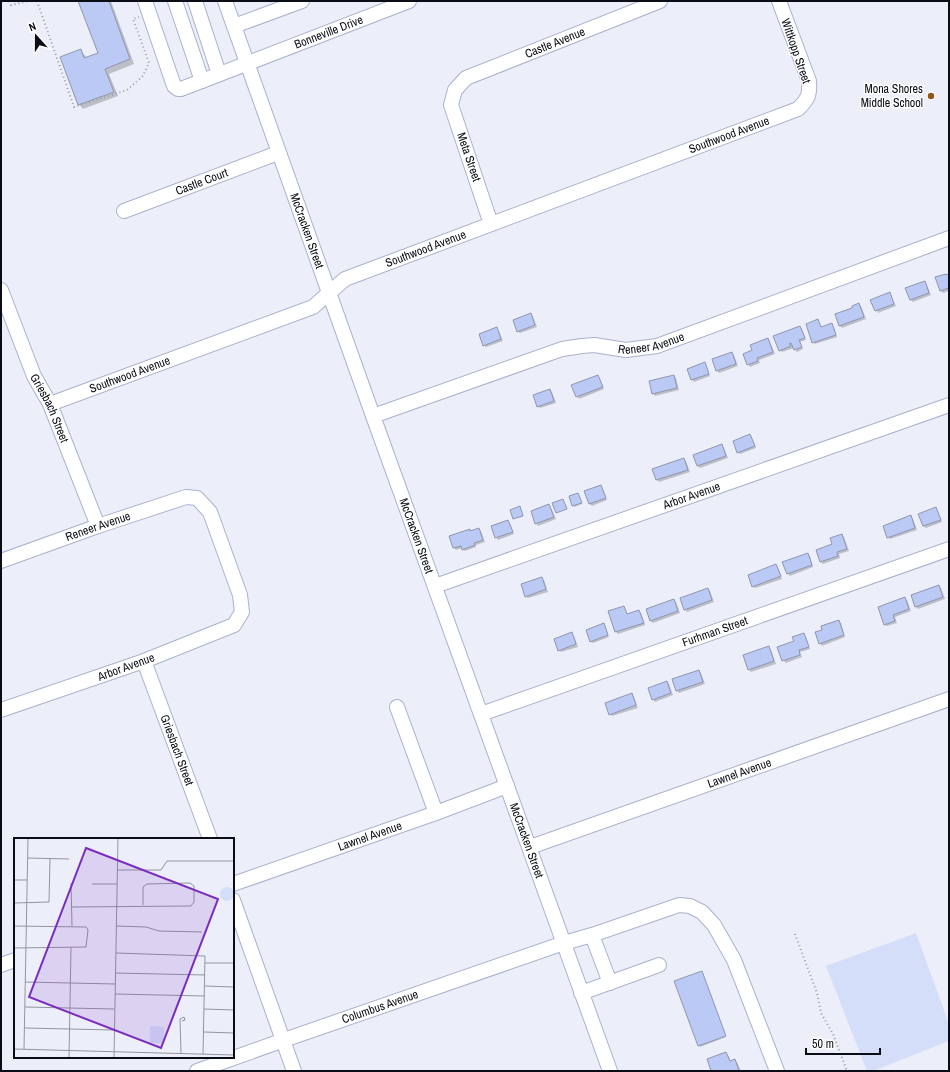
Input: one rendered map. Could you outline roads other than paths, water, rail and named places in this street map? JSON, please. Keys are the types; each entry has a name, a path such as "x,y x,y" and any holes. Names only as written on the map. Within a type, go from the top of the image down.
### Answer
{"street":[{"path":"175,1 202,81"},
{"path":"195,1 219,74"},
{"name":"McCracken Street","path":"225,1 328,293 610,1071"},
{"path":"234,26 302,1"},
{"name":"Bonneville Drive","path":"147,7 174,86 181,89 409,1"},
{"name":"Castle Avenue","path":"455,90 466,78 660,1"},
{"name":"Wittkopp Street","path":"779,1 809,81 809,91 806,101"},
{"name":"Meta Street","path":"455,90 451,105 491,224"},
{"name":"Southwood Avenue","path":"50,404 313,307 345,279 798,109 806,101"},
{"name":"Castle Court","path":"124,211 278,153"},
{"name":"Reneer Avenue","path":"373,416 562,349 594,345 626,350 657,346 949,238"},
{"name":"Griesbach Street","path":"1,290 34,376 50,404 98,526"},
{"name":"Arbor Avenue","path":"435,586 949,405"},
{"name":"Reneer Avenue","path":"1,560 186,497 197,498 210,512 240,595 242,612"},
{"name":"Furhman Street","path":"481,714 949,549"},
{"name":"Arbor Avenue","path":"1,710 144,661 234,625 242,612"},
{"name":"Griesbach Street","path":"144,661 210,838"},
{"name":"Lawnel Avenue","path":"530,847 949,699"},
{"path":"397,707 436,813"},
{"name":"Lawnel Avenue","path":"234,884 436,813 507,786"},
{"path":"234,903 294,1071"},
{"name":"Columbus Avenue","path":"234,1058 564,943 679,905 690,906 702,912 714,925 734,960 778,1071"},
{"path":"592,935 610,983"},
{"path":"1,965 14,960"},
{"path":"581,993 659,965"},
{"name":"Columbus Avenue","path":"197,1071 233,1058"}],"place":[{"name":"Mona Shores Middle School","path":"931,96"}]}
